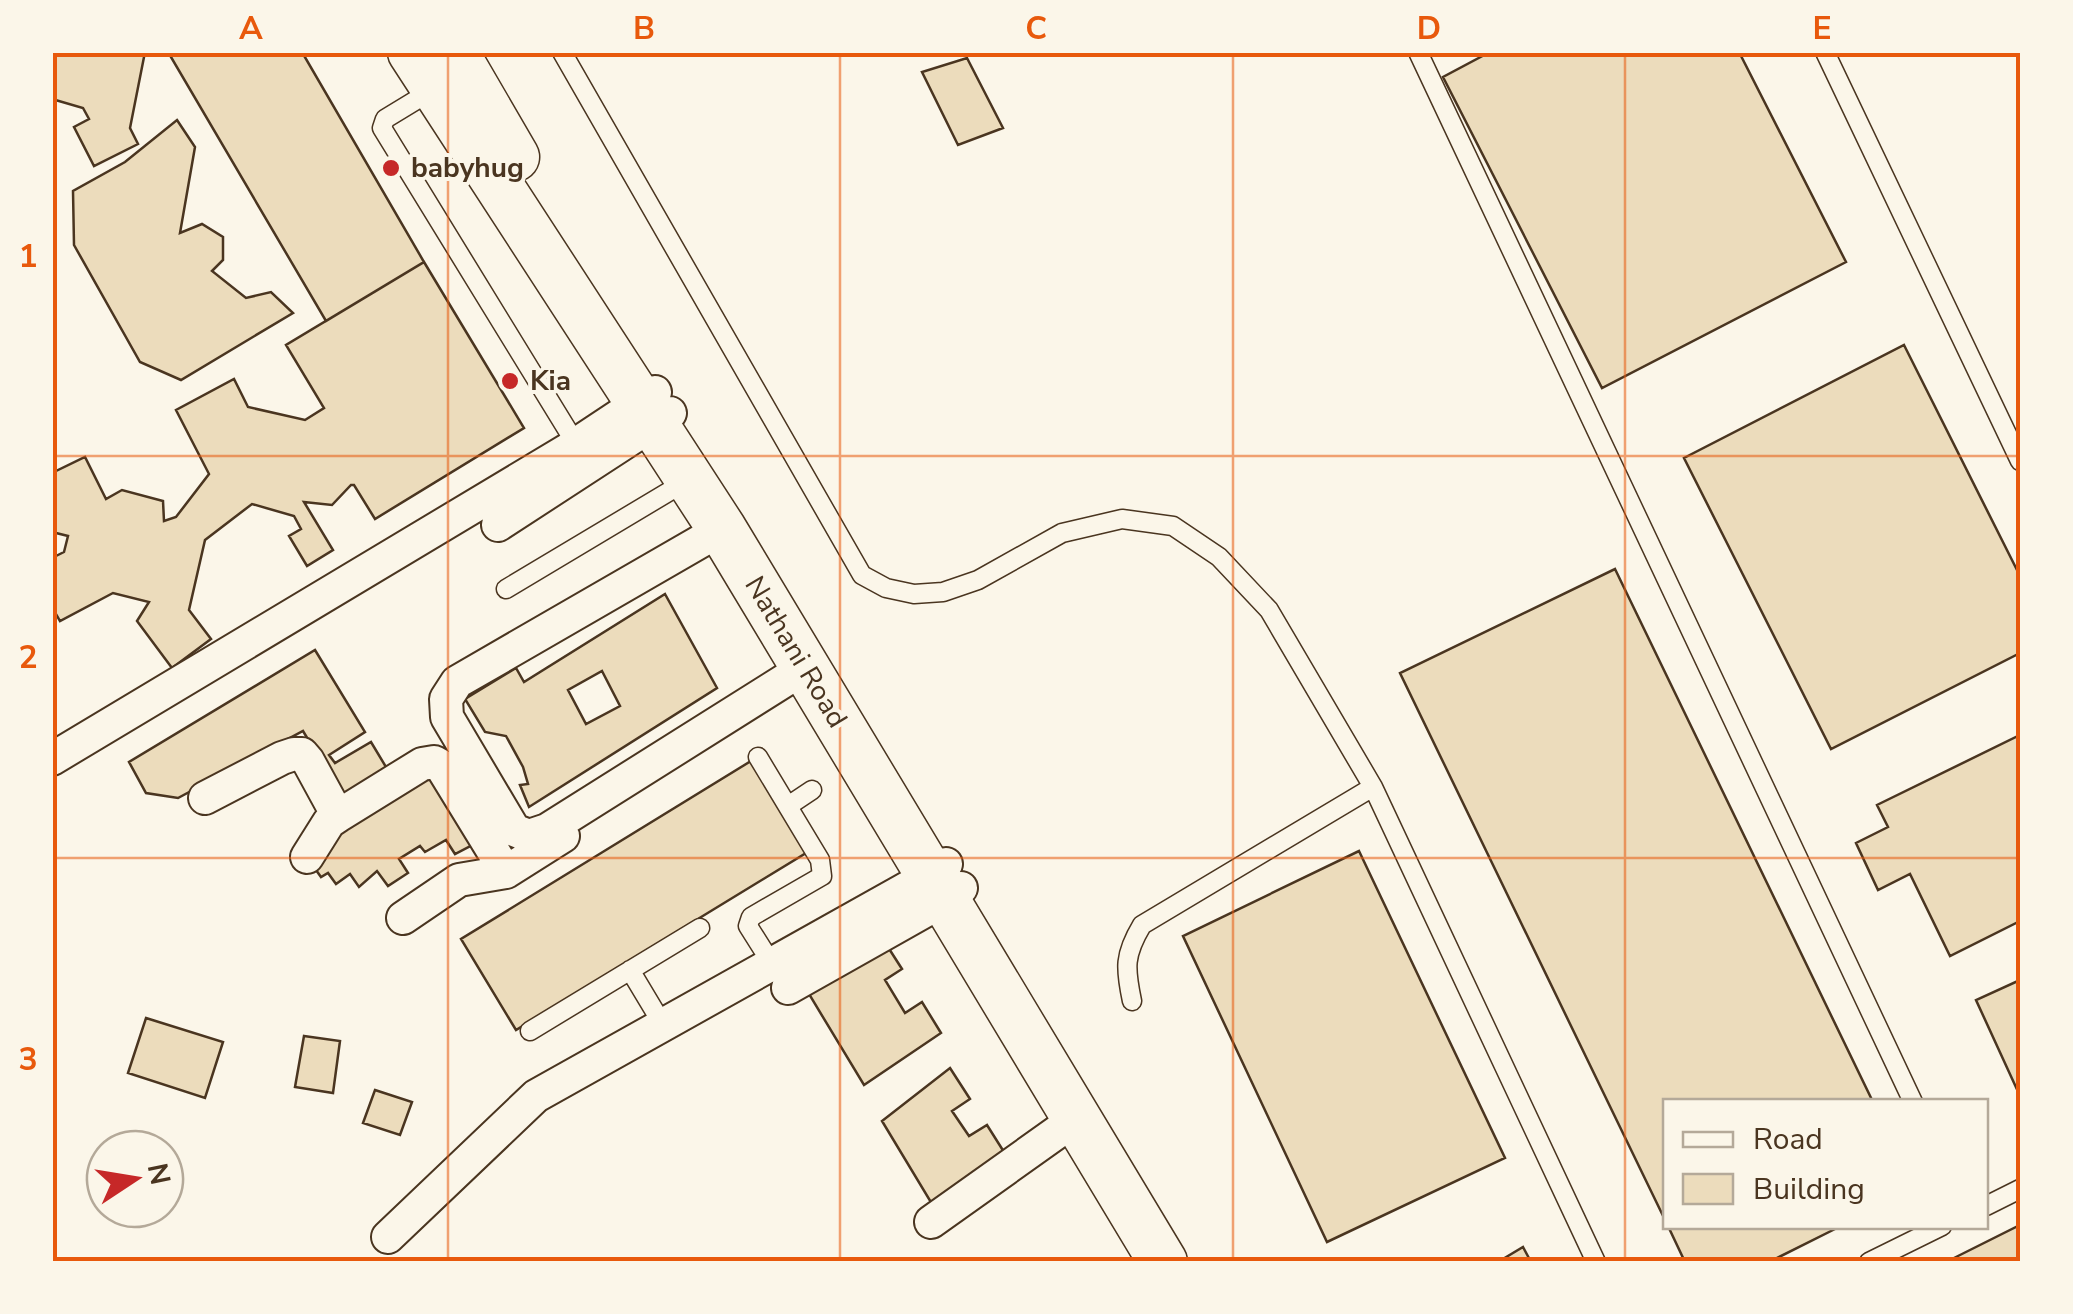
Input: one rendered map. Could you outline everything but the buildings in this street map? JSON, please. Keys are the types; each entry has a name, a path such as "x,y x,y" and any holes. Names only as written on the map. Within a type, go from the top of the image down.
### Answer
{"street":[{"name":"Nathani Road","path":"441,66 698,474 946,882 1091,1126 1163,1262"},
{"path":"52,759 576,444 656,407"},
{"path":"498,525 656,407"},
{"name":"Nathani Road","path":"698,474 722,529 809,674 946,882"},
{"path":"722,529 456,682 446,699 447,717 514,830 530,836 547,830 809,674"},
{"path":"402,918 460,880 506,872 809,674"},
{"path":"205,798 282,758 302,754 338,816"},
{"path":"307,857 329,822 422,764 434,762 441,766 506,872"},
{"path":"388,1237 536,1096 663,1026 786,986 946,882"},
{"name":"Nathani Road","path":"1091,1126 1196,1262"},
{"path":"931,1222 1091,1126"}],"lane":[{"path":"562,52 862,575 886,588 914,594 944,592 978,580 1062,533 1122,519 1173,526 1220,558 1270,610 1373,787 1596,1262"},
{"path":"1418,52 1912,1099"},
{"path":"1825,52 2020,461"},
{"path":"441,66 385,120 382,128 576,444"},
{"path":"506,588 698,474"},
{"path":"758,757 820,860 822,876 751,917 748,926 786,986"},
{"path":"1132,1001 1126,968 1130,945 1142,925 1373,787"},
{"path":"788,806 812,790"},
{"path":"530,1030 700,928"},
{"path":"630,970 663,1026"},
{"path":"1988,1205 2020,1189"},
{"path":"1869,1262 1936,1229"}],"place":[{"name":"babyhug","path":"391,168"},
{"name":"Kia","path":"510,381"}]}
